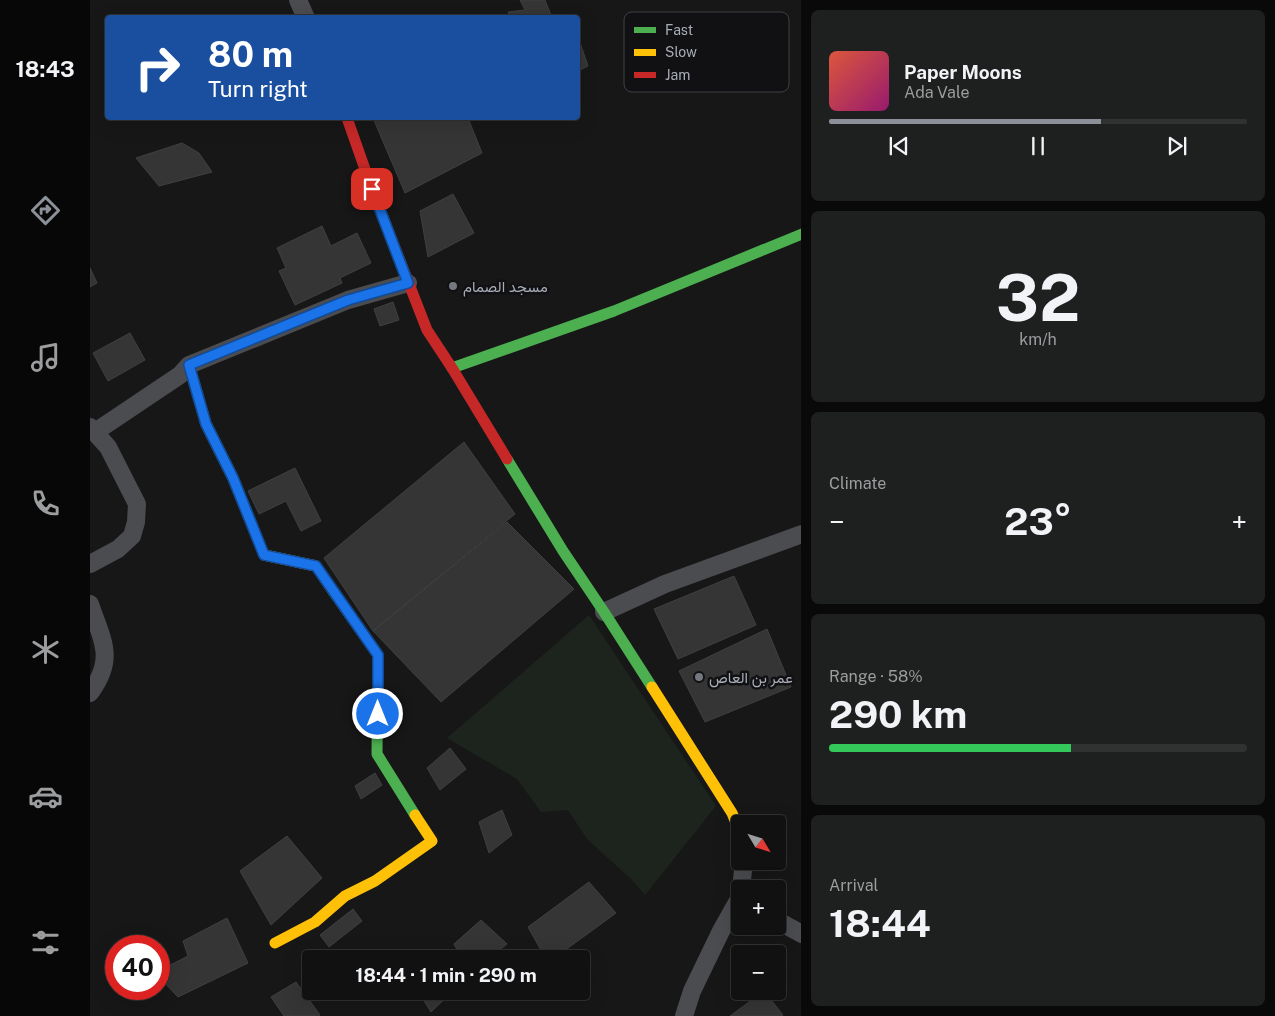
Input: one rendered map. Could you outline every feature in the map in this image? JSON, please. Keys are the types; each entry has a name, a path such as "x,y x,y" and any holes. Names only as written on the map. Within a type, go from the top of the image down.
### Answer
{"street":[{"path":"298,0 305,15"},
{"path":"347,120 426,330 452,368 562,551 604,612 732,815"},
{"path":"452,368 614,311 801,234"},
{"path":"90,564 118,550 132,536 136,522 137,504 108,447 93,429 180,375 189,365 348,300 408,283"},
{"path":"189,365 206,424 233,478 264,555 316,566 378,655 378,754 432,841 375,881 345,896 315,922 275,943"},
{"path":"604,612 665,584 801,534"},
{"path":"90,604 106,651 104,666 98,682 90,693"},
{"path":"683,1016 692,991 731,915"},
{"path":"786,926 801,934"}],"shaded area":[{"path":"589,615 716,806 645,895 632,880 587,839 568,810 541,812 517,779 447,738"}],"building":[{"path":"520,0 545,0 551,15 510,15 508,12 525,10"},
{"path":"580,43 588,66 580,70"},
{"path":"374,120 469,120 482,153 405,193"},
{"path":"182,143 199,153 212,172 159,186 136,158"},
{"path":"453,194 474,233 428,257 420,211"},
{"path":"322,226 331,246 357,233 371,263 340,278 342,283 295,305 279,271 286,268 277,248"},
{"path":"90,268 97,283 90,287"},
{"path":"393,302 399,320 380,326 374,309"},
{"path":"130,333 145,360 108,381 93,353"},
{"path":"464,442 515,514 373,631 324,558"},
{"path":"295,468 321,521 301,531 286,501 259,514 248,491"},
{"path":"507,522 574,589 441,702 373,631"},
{"path":"734,576 756,625 678,659 654,609"},
{"path":"767,629 791,687 705,722 679,671"},
{"path":"450,748 466,769 440,790 427,768"},
{"path":"375,773 382,785 361,799 355,786"},
{"path":"502,810 512,835 489,853 479,822"},
{"path":"287,836 322,878 271,925 240,871"},
{"path":"589,882 616,913 565,950 541,950 528,927"},
{"path":"353,909 362,921 329,947 320,935"},
{"path":"227,918 248,963 178,997 170,989 170,965 188,956 183,941"},
{"path":"481,920 507,944 499,950 457,950 454,944"},
{"path":"296,982 302,990 302,1000 309,1000 320,1015 284,1016 271,997"},
{"path":"424,1000 444,1000 431,1012"},
{"path":"752,1000 771,1000 783,1015 781,1016 730,1016"}],"traffic: fast":[{"path":"452,368 614,311 801,234"},
{"path":"507,459 563,551 652,687"},
{"path":"333,591 378,655 377,754 415,815"}],"traffic: slow":[{"path":"189,365 206,424 233,478 264,555 316,566 333,591"},
{"path":"652,687 733,815"},
{"path":"275,943 315,922 345,896 375,881 432,841 415,815"}],"traffic: jam":[{"path":"348,120 372,189 427,330 507,459"}],"place":[{"name":"مسجد الصمام","path":"453,286"},
{"name":"عمر بن العاص","path":"699,677"}],"route":[{"path":"372,189 408,283 348,300 189,365 206,424 233,478 264,555 316,566 378,655 378,714"}]}
